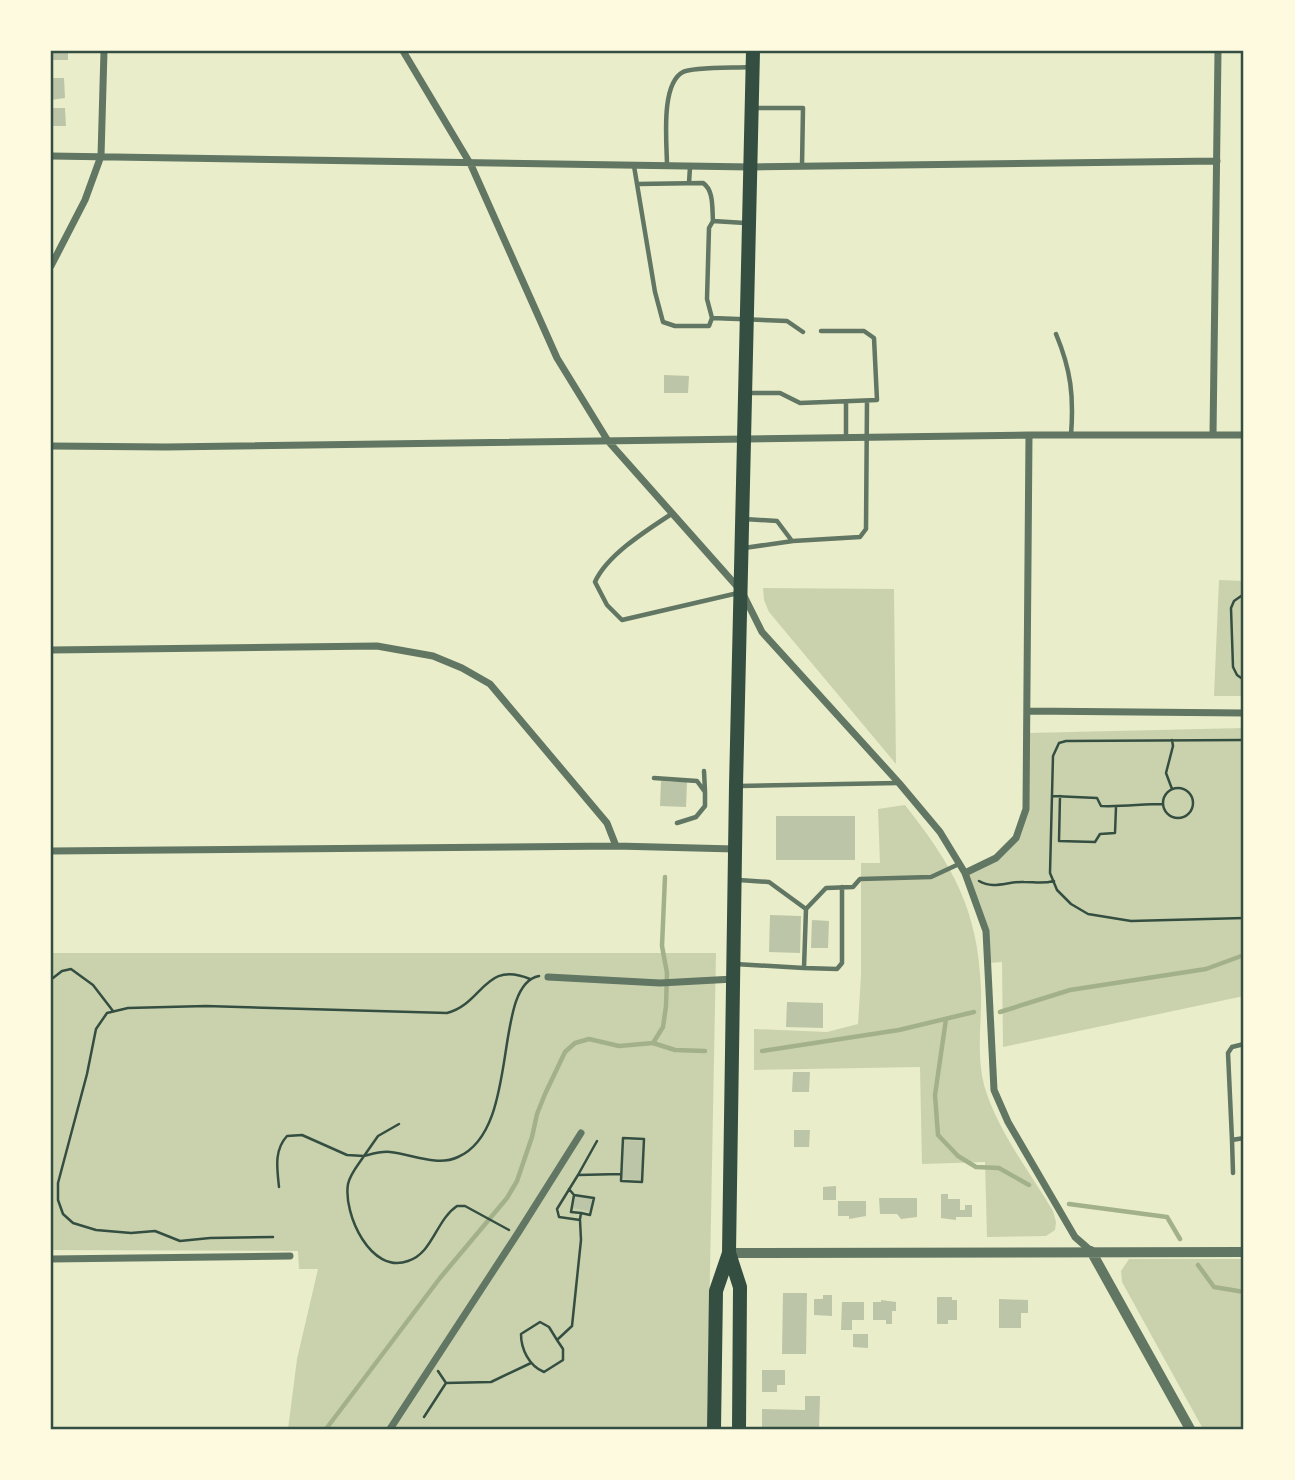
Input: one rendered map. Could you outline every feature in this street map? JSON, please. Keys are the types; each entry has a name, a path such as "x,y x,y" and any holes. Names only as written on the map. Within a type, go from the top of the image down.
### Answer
{"main road":[{"path":"714,1429 716,1291 729,1253 736,786 753,51"},
{"path":"729,1253 740,1287 739,1429"}],"street":[{"path":"51,266 85,200 102,156 104,51"},
{"path":"403,51 471,164 557,358 608,441 742,592 762,632 899,783 940,832 959,864 969,871 986,931 994,1090 1008,1122 1074,1235 1091,1251 1190,1429"},
{"path":"1213,435 1218,51"},
{"path":"51,156 690,167 1217,161"},
{"path":"969,871 996,858 1016,838 1026,809 1029,435"},
{"path":"51,446 1244,435"},
{"path":"51,650 377,646 439,659 490,684 607,823 616,846"},
{"path":"1028,711 1244,713"},
{"path":"51,851 616,846 735,849"},
{"path":"548,976 660,984 734,979"},
{"path":"390,1429 581,1133"},
{"path":"729,1253 1244,1252"},
{"path":"51,1259 290,1256"}],"lane":[{"path":"667,166 668,97 672,82 684,71 753,67"},
{"path":"752,108 803,108 802,167"},
{"path":"635,166 637,184 655,292 663,321 675,326 709,326 712,318 707,299 709,228 713,221 708,186 703,183 637,184"},
{"path":"689,183 690,167"},
{"path":"713,221 750,223"},
{"path":"712,318 786,321 803,331"},
{"path":"746,393 780,393 800,403 877,400 874,338 864,331 821,331"},
{"path":"1056,334 1072,384 1071,435"},
{"path":"743,549 792,541 860,537 866,528 867,401"},
{"path":"846,402 846,438"},
{"path":"673,513 601,570 595,582 607,605 622,620 742,592"},
{"path":"744,519 777,521 792,541"},
{"path":"677,823 696,817 705,806 704,771"},
{"path":"654,778 697,781 705,792"},
{"path":"736,786 899,783"},
{"path":"804,968 806,909 826,888 853,887 860,879 931,877 959,864"},
{"path":"735,880 769,882 806,909"},
{"path":"734,964 837,968 842,963 842,887"},
{"path":"1233,1172 1228,1053 1232,1047 1244,1044"},
{"path":"1232,1140 1244,1138"}],"path":[{"path":"1244,594 1234,601 1231,607 1233,667 1237,675 1244,680"},
{"path":"1172,740 1166,773 1172,789"},
{"path":"1244,740 1059,743 1053,756 1050,873 1058,890 1071,904 1088,914 1132,921 1244,918"},
{"path":"1182,788 1190,793 1194,802 1192,811 1184,818 1174,818 1167,813 1163,804 1164,798 1172,789 1182,788"},
{"path":"1052,796 1097,798 1101,806 1163,804"},
{"path":"1060,796 1059,841 1095,842 1100,834 1115,833 1116,807"},
{"path":"969,871 981,883 993,886 1023,881 1042,884 1054,881"},
{"path":"52,978 71,969 93,985 113,1011"},
{"path":"272,1237 180,1241 155,1231 131,1233 96,1230 73,1223 63,1214 58,1200 60,1174 87,1074 96,1029 102,1018 113,1011 206,1006 447,1013 468,1004 493,977 513,974 530,979"},
{"path":"279,1186 277,1161 280,1143 287,1136 302,1135 347,1155 364,1156 386,1151 424,1159 447,1160 471,1150 484,1131 499,1095 512,1010 520,990 536,976 548,976"},
{"path":"399,1124 379,1136 348,1182 351,1215 366,1245 387,1260 402,1263 416,1258 422,1254 452,1209 461,1205 505,1229"},
{"path":"623,1138 645,1139 642,1182 621,1181 621,1174 623,1138"},
{"path":"580,1220 559,1217 557,1213 597,1141"},
{"path":"578,1174 621,1174"},
{"path":"569,1189 574,1195 594,1198 590,1215 571,1212 574,1195"},
{"path":"557,1340 572,1326 581,1240 581,1213"},
{"path":"540,1322 550,1327 557,1340 563,1349 563,1360 544,1372 531,1363 521,1344 521,1334 540,1322"},
{"path":"424,1417 446,1383 491,1382 531,1363"}],"green space":[{"path":"1219,580 1244,581 1244,696 1214,696"},
{"path":"763,588 894,589 896,764 769,612"},
{"path":"1244,728 1244,996 1003,1047 1002,962 989,963 986,931 965,873 1004,851 1021,830 1027,804 1028,733"},
{"path":"905,805 937,848 960,890 968,912 979,961 980,1061 984,1085 1005,1134 1053,1211 1055,1230 1046,1236 987,1237 985,1162 922,1164 920,1067 754,1070 754,1029 827,1032 858,1024 861,976 861,863 880,863 878,809"},
{"path":"51,953 716,953 707,1429 288,1429 297,1359 318,1269 299,1269 298,1251 51,1250"},
{"path":"1129,1259 1244,1259 1244,1429 1203,1429 1122,1282 1121,1271"}],"building":[{"path":"51,51 68,51 68,60 51,60"},
{"path":"51,78 64,78 65,98 51,100"},
{"path":"51,108 65,108 66,126 51,126"},
{"path":"664,375 689,376 688,393 664,393"},
{"path":"661,781 687,782 686,807 660,806"},
{"path":"776,816 855,816 855,860 776,860"},
{"path":"770,915 801,916 800,953 769,952"},
{"path":"812,920 829,921 828,948 811,948"},
{"path":"787,1002 823,1003 823,1028 786,1027"},
{"path":"793,1072 810,1072 809,1092 792,1092"},
{"path":"794,1130 810,1130 809,1147 794,1147"},
{"path":"624,1140 643,1141 641,1180 622,1179"},
{"path":"836,1186 836,1200 823,1200 823,1187"},
{"path":"941,1194 948,1194 948,1199 960,1199 960,1210 965,1210 965,1205 972,1205 972,1217 956,1217 956,1220 941,1218"},
{"path":"575,1196 592,1199 590,1211 573,1208"},
{"path":"879,1198 917,1198 917,1217 901,1219 897,1214 880,1214"},
{"path":"838,1201 866,1201 866,1216 849,1219 849,1216 838,1216"},
{"path":"783,1293 807,1293 806,1354 782,1354"},
{"path":"823,1295 832,1295 832,1316 814,1315 814,1299 823,1299"},
{"path":"937,1297 952,1297 952,1300 957,1300 957,1320 948,1320 948,1324 937,1324"},
{"path":"999,1299 1028,1300 1028,1313 1021,1313 1021,1328 999,1328"},
{"path":"842,1302 864,1302 864,1320 852,1320 852,1330 841,1330"},
{"path":"873,1302 896,1302 896,1311 892,1311 892,1324 886,1324 886,1320 873,1320"},
{"path":"853,1334 868,1334 868,1348 853,1347"},
{"path":"762,1370 785,1370 785,1385 777,1385 777,1392 762,1392"},
{"path":"805,1396 820,1396 819,1429 762,1429 762,1409 805,1410"}],"waterway":[{"path":"653,1043 663,1027 666,1006 667,973 662,946 665,877"},
{"path":"1000,1012 1070,990 1206,969 1244,955"},
{"path":"762,1051 899,1030 974,1012"},
{"path":"946,1019 935,1095 938,1135 958,1156 976,1167 999,1168 1029,1185"},
{"path":"326,1429 440,1278 507,1198 517,1181 537,1114 565,1052 575,1043 589,1039 619,1046 653,1043 675,1050 705,1051"},
{"path":"1069,1204 1167,1217 1180,1239"},
{"path":"1198,1265 1214,1287 1244,1292"}]}
